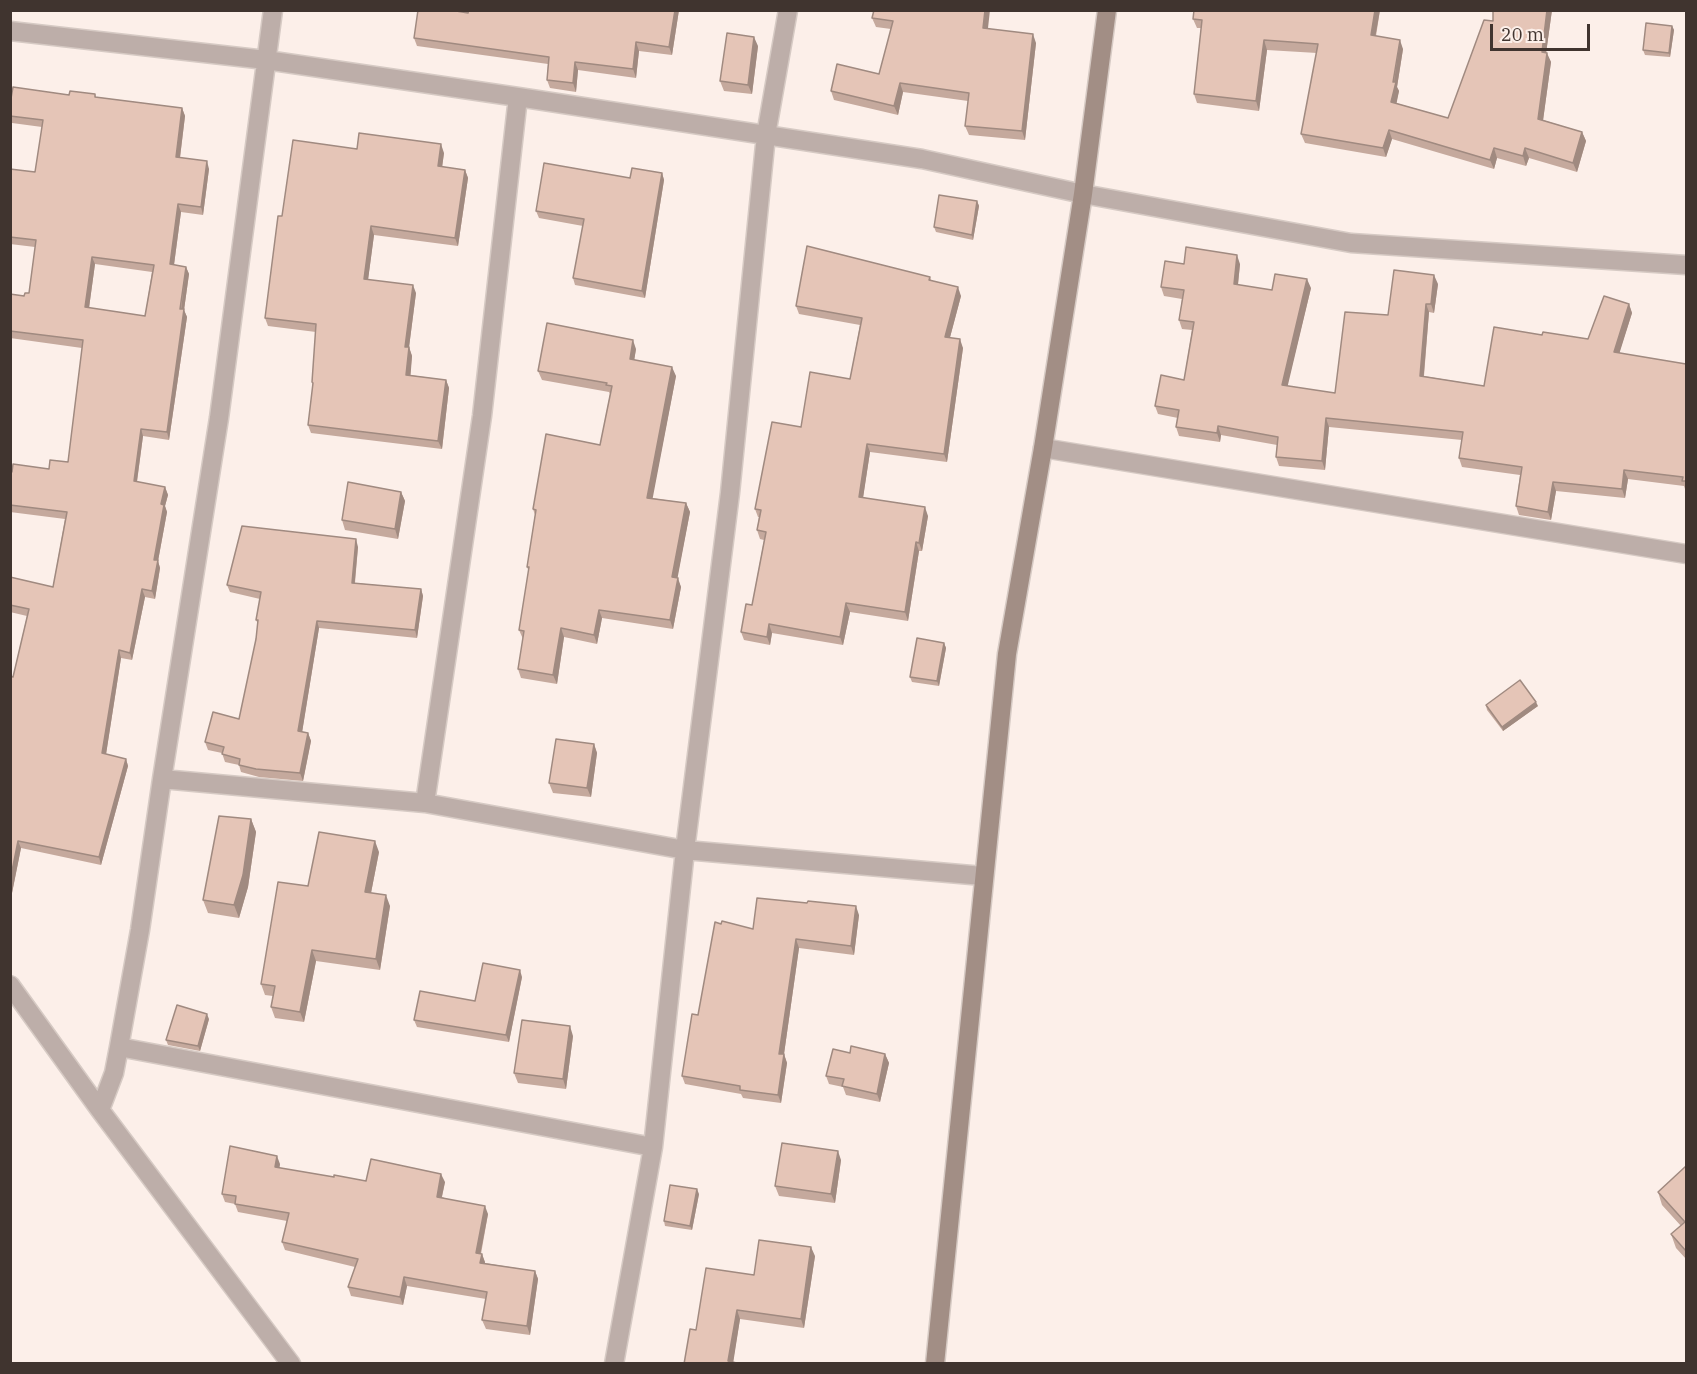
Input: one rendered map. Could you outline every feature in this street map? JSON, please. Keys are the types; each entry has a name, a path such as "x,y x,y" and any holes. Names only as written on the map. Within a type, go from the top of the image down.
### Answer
{"street":[{"path":"100,1110 114,1072 140,930 219,418 273,10"},
{"path":"614,1364 653,1147 685,850 730,494 766,135 788,10"},
{"path":"935,1364 1007,654 1043,448 1083,194 1107,10"},
{"path":"10,31 266,60 922,159 1083,194 1351,243 1686,265"},
{"path":"425,803 482,416 518,97"},
{"path":"1043,448 1686,554"},
{"path":"162,779 425,803 685,850 983,876"},
{"path":"10,985 100,1110 291,1364"},
{"path":"119,1047 653,1147"}],"building":[{"path":"418,10 450,10 468,13 469,10 675,10 669,47 636,42 633,69 575,62 573,83 547,80 549,57 414,38"},
{"path":"874,10 985,10 983,28 1033,34 1022,131 965,126 969,93 900,83 894,106 831,91 837,64 879,74 893,21 872,18"},
{"path":"1194,10 1375,10 1371,35 1400,40 1393,82 1396,82 1391,102 1448,118 1484,20 1493,21 1493,10 1547,10 1542,52 1547,53 1538,119 1582,132 1573,163 1525,148 1523,156 1494,148 1490,160 1389,130 1383,148 1301,134 1318,44 1264,40 1256,101 1194,94 1202,20 1193,19"},
{"path":"1646,23 1672,26 1669,53 1643,50"},
{"path":"727,33 754,37 748,85 720,81"},
{"path":"13,87 69,95 70,91 95,94 95,97 182,108 176,157 207,161 201,207 178,204 170,264 186,267 180,309 184,309 167,432 141,429 134,481 165,487 154,560 158,560 152,591 142,589 130,653 119,650 102,753 126,759 99,857 18,841 10,881 10,676 13,677 29,609 10,605 10,577 53,587 67,512 10,505 10,472 12,472 13,464 49,469 50,460 68,462 83,340 10,331 10,294 24,296 25,293 29,293 36,240 10,237 10,169 35,172 43,120 10,116","holes":["92,257 154,265 145,316 85,307"]},
{"path":"359,133 441,144 438,166 465,170 455,238 371,226 364,279 413,285 405,347 409,347 406,375 446,380 438,441 308,425 316,324 265,318 278,216 282,216 293,140 357,149"},
{"path":"544,163 630,178 632,168 662,173 642,291 573,278 584,219 536,211"},
{"path":"939,195 977,201 972,235 934,227"},
{"path":"807,246 930,277 929,280 958,287 945,337 960,339 944,454 867,444 859,497 925,507 919,543 916,542 905,612 846,603 840,637 769,624 767,637 741,632 746,604 752,605 766,532 757,530 761,510 755,509 772,422 801,427 810,372 850,379 862,318 796,306"},
{"path":"1186,247 1237,255 1234,284 1272,290 1275,274 1307,279 1282,385 1335,393 1345,312 1388,315 1394,270 1434,275 1431,304 1426,304 1420,376 1484,386 1494,327 1542,335 1543,332 1588,339 1604,296 1629,304 1614,352 1686,364 1686,481 1682,481 1683,477 1624,470 1622,489 1553,482 1548,512 1516,506 1522,467 1459,458 1463,432 1326,418 1322,461 1276,457 1278,437 1218,426 1217,433 1176,427 1179,410 1155,406 1161,375 1184,380 1194,322 1179,320 1184,290 1161,287 1165,261 1184,264"},
{"path":"547,323 633,340 630,359 672,367 647,498 686,503 672,577 678,578 670,620 599,610 594,635 561,628 553,675 518,669 524,631 519,630 536,510 533,509 546,434 600,445 612,386 606,385 607,383 538,371"},
{"path":"348,482 401,492 395,529 342,520"},
{"path":"242,526 356,539 352,583 421,589 415,630 317,621 298,731 308,733 300,773 239,765 240,759 222,754 224,747 205,742 213,712 239,719 256,639 258,620 256,620 261,592 227,585"},
{"path":"917,638 944,643 937,681 910,677"},
{"path":"1520,680 1536,702 1502,727 1486,705"},
{"path":"556,739 594,744 587,788 549,783"},
{"path":"219,816 251,819 243,875 234,905 203,900"},
{"path":"319,832 375,841 365,892 386,895 376,959 312,950 300,1012 271,1007 275,986 261,984 278,882 308,886"},
{"path":"757,898 856,906 851,946 796,939 779,1054 784,1054 778,1095 740,1090 740,1086 682,1076 692,1014 698,1015 715,922 721,924 722,921 753,929"},
{"path":"483,963 520,970 506,1035 414,1020 420,991 475,1001"},
{"path":"177,1005 207,1014 198,1046 166,1040"},
{"path":"522,1020 570,1026 563,1079 514,1073"},
{"path":"851,1046 885,1054 877,1094 842,1086 844,1079 826,1076 833,1049 850,1053"},
{"path":"782,1143 838,1151 831,1194 775,1186"},
{"path":"230,1146 277,1156 275,1167 334,1177 334,1175 366,1181 371,1159 441,1174 437,1197 485,1206 476,1253 482,1254 480,1263 535,1271 527,1326 482,1320 487,1292 404,1277 400,1297 348,1287 358,1259 282,1242 289,1213 235,1204 236,1196 222,1194"},
{"path":"1686,1166 1686,1251 1671,1234 1685,1222 1658,1192"},
{"path":"670,1185 697,1189 690,1226 664,1221"},
{"path":"759,1240 811,1247 801,1319 737,1310 728,1361 741,1364 684,1364 690,1329 696,1330 706,1268 754,1275"}]}
